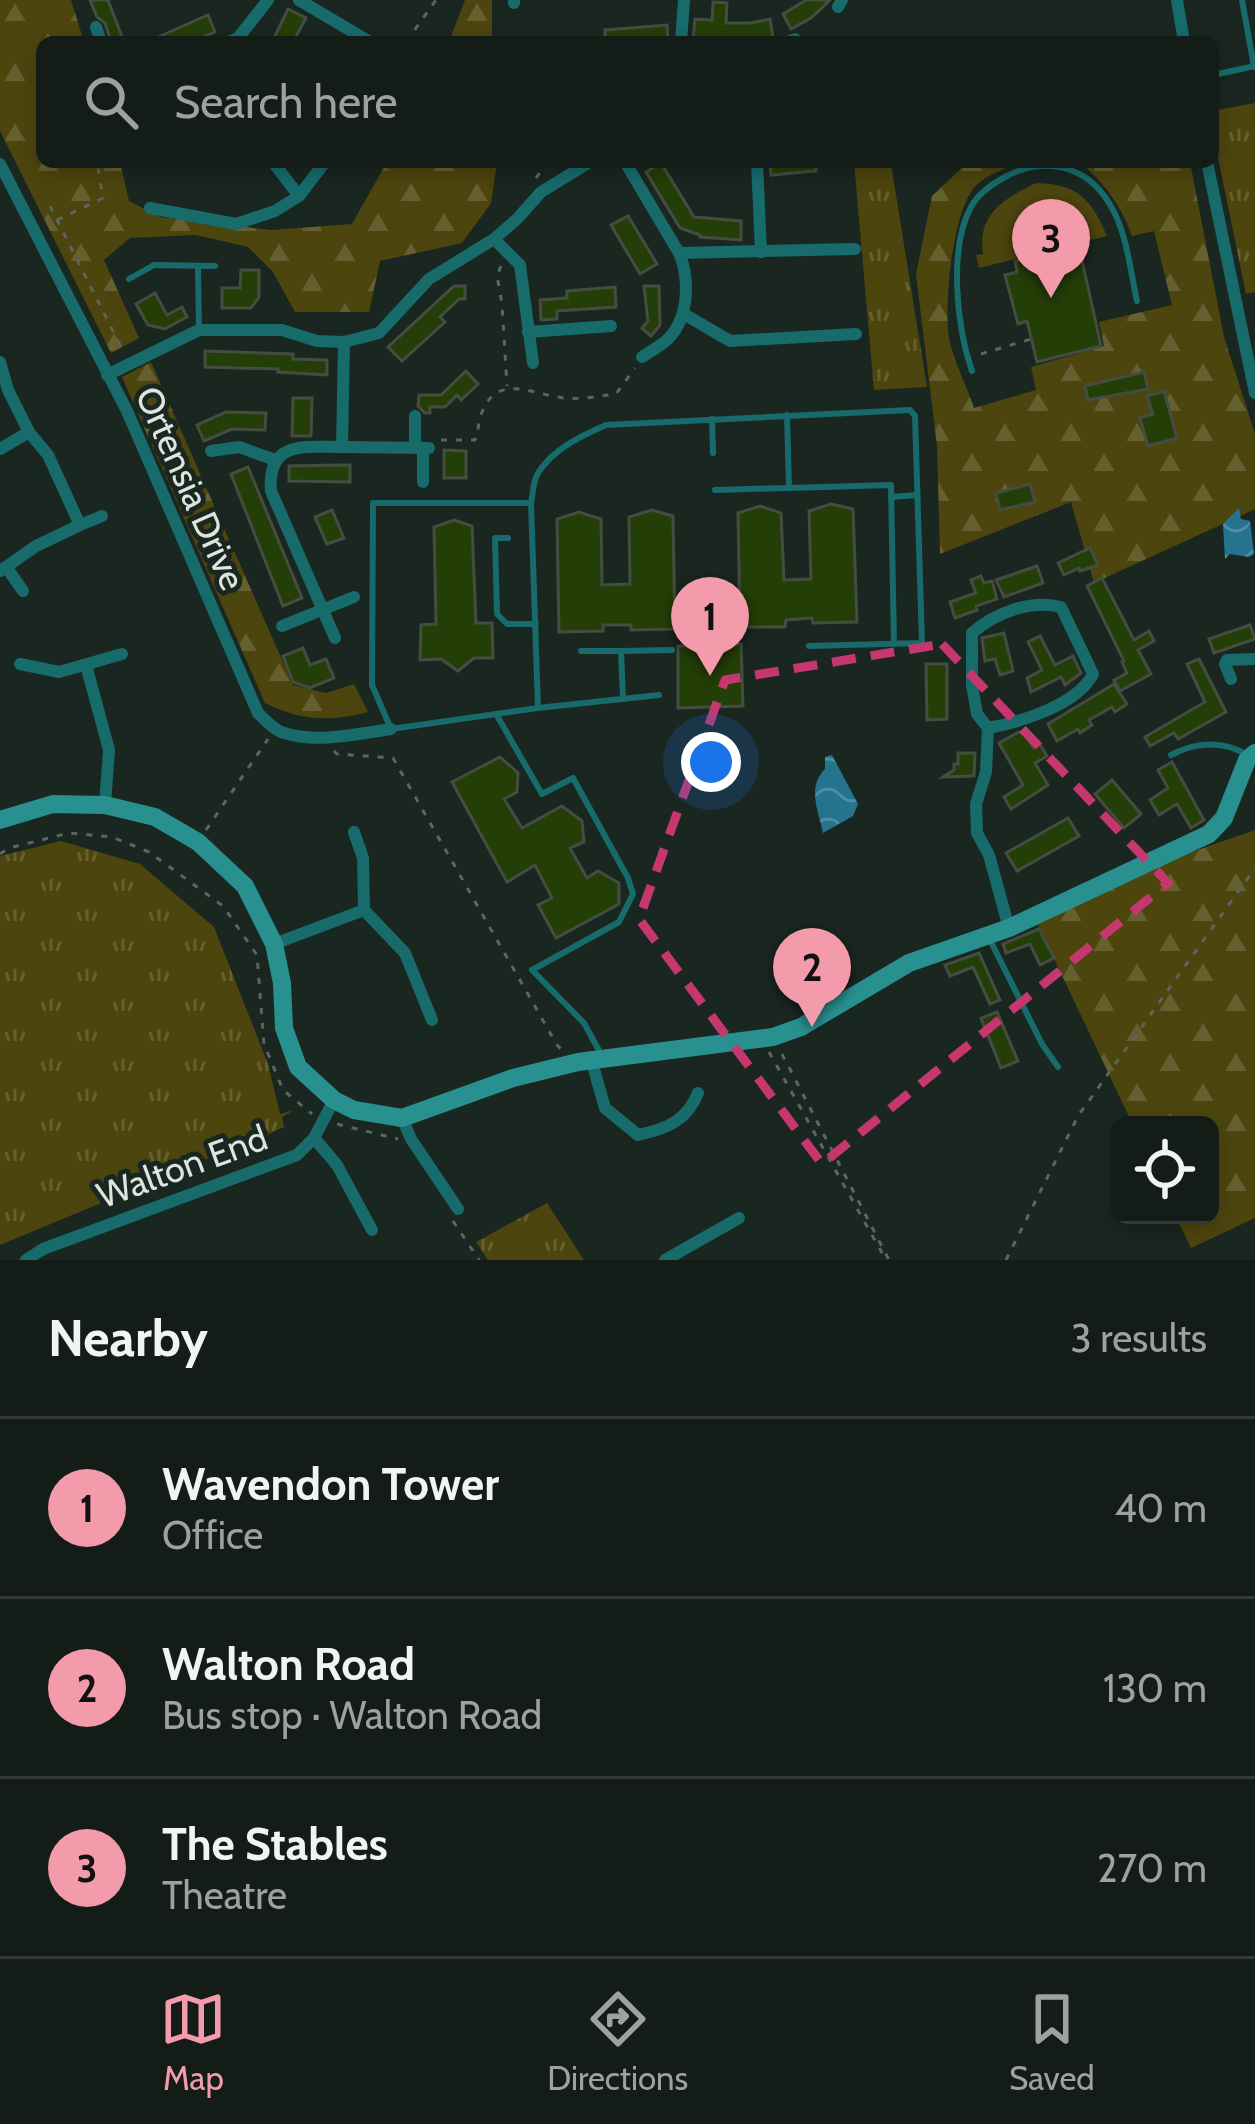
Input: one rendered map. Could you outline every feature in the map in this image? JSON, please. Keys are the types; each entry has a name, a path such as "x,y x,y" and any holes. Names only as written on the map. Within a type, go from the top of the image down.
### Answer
{"street":[{"path":"240,36 268,0"},
{"path":"299,0 360,36"},
{"path":"681,36 684,0"},
{"path":"1178,0 1183,36"},
{"path":"96,27 99,36"},
{"name":"Ortensia Drive","path":"0,164 127,411 258,713 277,730 315,736 391,729"},
{"path":"277,168 298,196"},
{"path":"150,208 236,224 275,211 298,196 320,168"},
{"path":"107,375 199,330 282,330 316,341 344,342 379,333 429,279 494,239 542,192 580,168"},
{"path":"629,168 685,267 684,314 669,338 642,357"},
{"path":"757,168 761,252"},
{"path":"1208,168 1255,393"},
{"path":"494,239 520,265 533,363"},
{"path":"679,253 855,249"},
{"path":"684,314 730,341 856,334"},
{"path":"528,332 611,326"},
{"path":"342,447 344,342"},
{"path":"0,362 29,432 49,455 80,524"},
{"path":"415,416 423,482"},
{"path":"0,449 29,432"},
{"path":"335,638 272,491 270,474 275,460 297,448 420,445"},
{"path":"211,451 239,447 275,460"},
{"path":"23,591 4,570 36,546 102,516"},
{"path":"281,626 354,597"},
{"path":"988,728 1027,721 1087,687 1093,674 1061,607 1044,602 991,617 972,633 977,714 988,728 986,772 976,804 977,833 1009,928"},
{"path":"20,664 59,672 122,654"},
{"path":"1232,679 1227,661 1255,658"},
{"path":"86,665 109,750 105,805"},
{"path":"0,820 53,804 105,805 155,818 198,842 244,886 274,944 284,1028 298,1067 334,1100 354,1111 402,1118 512,1078 591,1059 768,1038 801,1027 908,963 1009,928 1209,834 1224,818 1252,755"},
{"path":"353,832 363,858 364,910 405,952 432,1020"},
{"path":"274,944 364,910"},
{"path":"591,1059 605,1108 638,1135 665,1129 691,1111 698,1094"},
{"name":"Walton End","path":"26,1260 44,1249 297,1155 314,1138 334,1100"},
{"path":"402,1118 451,1209"},
{"path":"314,1138 337,1165 372,1230"},
{"path":"664,1260 740,1218"}],"lane":[{"path":"1219,74 1254,66 1242,0"},
{"path":"972,371 959,326 957,297 964,225 970,208 993,184 1029,168"},
{"path":"1067,168 1107,199 1124,242 1137,302"},
{"path":"129,279 154,266 214,266"},
{"path":"198,266 199,330"},
{"path":"1239,325 1255,322"},
{"path":"538,708 531,503 536,476 579,436 606,425 910,410 915,416 922,643 809,646"},
{"path":"787,415 790,488"},
{"path":"712,419 713,453"},
{"path":"715,490 891,485 894,644"},
{"path":"891,497 917,495"},
{"path":"531,503 373,503 372,685 391,729 659,695"},
{"path":"508,538 495,538 497,614 507,624 536,624"},
{"path":"581,651 672,650"},
{"path":"621,651 622,699"},
{"path":"496,714 542,794 573,778 633,894 619,922 532,970 584,1023 591,1059"},
{"path":"1171,755 1186,747 1228,745 1252,755"},
{"path":"987,935 1058,1067"}],"path":[{"path":"410,36 436,0"},
{"path":"57,220 103,197 98,168"},
{"path":"530,185 546,168"},
{"path":"50,206 125,355"},
{"path":"508,388 497,276 509,254"},
{"path":"967,357 1031,339"},
{"path":"420,445 475,440 482,411 498,392 508,388 533,389 558,398 616,394 642,357"},
{"path":"315,736 337,754 393,758 556,1046 591,1059"},
{"path":"198,842 269,738"},
{"path":"0,854 68,833 112,837 149,851 223,906 257,956 264,1044 284,1090 322,1121 399,1140"},
{"path":"1006,1260 1078,1117 1255,868"},
{"path":"768,1038 888,1260"},
{"path":"768,1038 888,1260"},
{"path":"451,1209 478,1260"}],"highlighted area":[{"path":"942,644 1168,883 822,1164 639,919 725,680"}],"green space":[{"path":"0,0 71,0 82,36 36,36 36,168 121,168 129,201 160,217 272,230 352,224 384,168 496,168 491,203 462,243 380,261 369,312 295,312 273,272 248,247 196,235 130,238 104,260 139,338 111,353 0,131"},
{"path":"465,0 492,0 492,36 451,36"},
{"path":"1255,103 1255,292 1246,294 1219,162 1219,110"},
{"path":"855,168 892,168 927,387 874,390"},
{"path":"962,168 1008,168 981,181 971,192 954,242 949,338 974,408 1036,390 1031,367 1104,346 1099,322 1172,305 1154,231 1132,236 1111,196 1086,168 1191,168 1224,337 1255,434 1255,509 1094,583 1071,502 940,554 937,446 916,274 932,196"},
{"path":"1036,183 1062,186 1081,196 1107,236 979,268 976,255 983,254 984,228 995,209"},
{"path":"151,362 293,685 326,693 354,684 368,712 316,718 265,703 122,377"},
{"path":"1255,830 1255,1218 1191,1248 1179,1224 1219,1224 1219,1116 1129,1116 1038,925 1129,874"},
{"path":"61,841 140,864 214,927 268,1064 280,1114 294,1110 282,1117 284,1127 269,1134 267,1145 250,1141 0,1245 0,856"},
{"path":"547,1203 584,1260 488,1260 476,1242"}],"water":[{"path":"1239,508 1241,519 1250,521 1254,554 1230,554 1225,559 1223,524"},
{"path":"832,755 858,804 853,816 823,833 815,791 825,757"}],"building":[{"path":"90,0 108,0 122,36 109,36"},
{"path":"806,0 830,0 791,29 783,14"},
{"path":"713,2 727,3 726,23 770,19 773,36 693,36 695,19 712,20"},
{"path":"288,9 306,18 296,36 275,36"},
{"path":"208,15 215,32 205,36 161,36"},
{"path":"667,25 668,36 605,36 605,30"},
{"path":"664,168 694,217 741,221 741,240 700,237 680,228 646,172"},
{"path":"770,168 816,168 816,171 771,175"},
{"path":"628,216 657,264 640,274 611,225"},
{"path":"1062,249 1065,260 1081,256 1101,346 1037,362 1027,321 1018,324 1005,275 1017,272 1015,261"},
{"path":"241,270 259,270 259,297 251,308 222,308 222,288 240,288"},
{"path":"454,286 465,286 465,299 440,317 445,322 402,361 388,347"},
{"path":"644,286 659,286 660,325 651,336 642,328 648,321"},
{"path":"615,287 616,307 557,311 557,319 541,320 540,300 567,298 567,291"},
{"path":"155,293 167,315 182,307 187,317 165,329 148,325 136,304"},
{"path":"205,351 327,360 327,375 205,367"},
{"path":"466,371 478,384 461,400 457,395 445,407 430,407 430,413 418,406 419,395 441,395"},
{"path":"1144,372 1148,389 1088,400 1085,386"},
{"path":"1164,391 1177,438 1148,446 1140,418 1153,414 1147,396"},
{"path":"293,398 312,398 311,436 292,436"},
{"path":"226,412 266,413 265,430 232,429 204,441 197,425"},
{"path":"444,450 466,451 466,478 444,478"},
{"path":"350,465 350,482 289,481 289,466"},
{"path":"248,467 302,598 283,606 231,474"},
{"path":"1030,484 1035,502 1000,510 996,493"},
{"path":"831,504 853,509 857,622 813,623 812,618 786,620 785,627 740,627 738,513 760,506 781,513 784,580 811,579 809,511"},
{"path":"332,510 344,538 327,544 315,517"},
{"path":"651,510 673,516 675,629 603,625 603,631 559,632 557,519 579,512 601,519 602,585 630,584 629,517"},
{"path":"454,520 472,526 476,623 492,623 493,658 474,658 458,671 441,659 420,660 421,625 436,624 434,527"},
{"path":"1090,548 1098,565 1064,575 1058,563"},
{"path":"1037,566 1043,583 1004,597 996,580"},
{"path":"981,576 984,583 992,581 997,599 955,618 950,602 976,593 971,580"},
{"path":"1102,578 1134,640 1149,631 1154,641 1138,650 1151,674 1120,691 1114,680 1127,673 1124,661 1087,586"},
{"path":"1250,625 1255,639 1214,653 1209,639"},
{"path":"1004,633 1013,671 1000,675 995,659 985,661 982,638"},
{"path":"1040,636 1055,665 1073,656 1081,673 1065,685 1061,677 1031,692 1027,678 1042,670 1028,642"},
{"path":"741,644 743,706 678,708 678,646"},
{"path":"303,648 310,665 326,659 334,678 310,688 293,682 283,656"},
{"path":"1199,659 1226,712 1178,739 1174,733 1150,746 1145,737 1205,702 1187,664"},
{"path":"926,664 947,664 947,719 927,720"},
{"path":"1114,684 1127,704 1115,712 1112,707 1089,720 1092,725 1080,733 1078,729 1057,741 1048,724"},
{"path":"1024,732 1033,747 1039,743 1047,756 1035,763 1048,785 1011,809 1004,797 1023,785 999,743"},
{"path":"958,753 975,753 974,776 943,777 958,764"},
{"path":"500,757 518,773 517,792 504,799 522,828 562,806 582,821 584,842 570,848 587,878 598,871 619,883 619,904 556,938 538,905 552,898 535,865 507,882 452,782"},
{"path":"1172,762 1204,820 1191,828 1177,804 1159,815 1150,800 1168,788 1158,770"},
{"path":"1112,780 1141,814 1124,828 1095,794"},
{"path":"1068,818 1079,836 1017,871 1006,853"},
{"path":"1039,929 1054,958 1040,965 1030,944 1006,953 1003,944"},
{"path":"979,953 1000,1000 990,1004 973,967 950,976 945,965"},
{"path":"997,1012 1018,1061 1001,1068 981,1018"}],"place":[{"name":"The Stables","path":"1051,298"},
{"name":"Wavendon Tower","path":"710,676"},
{"name":"Walton Road","path":"812,1027"}]}
